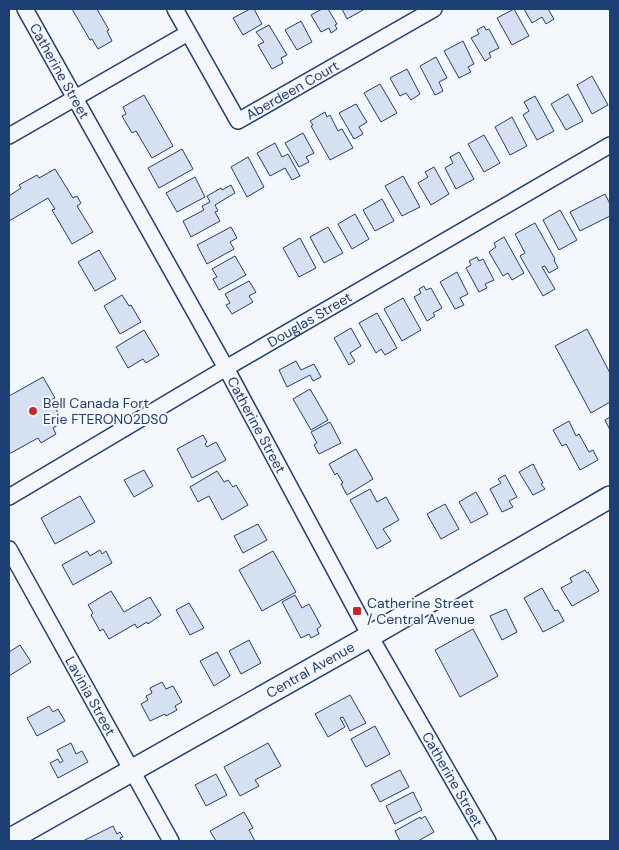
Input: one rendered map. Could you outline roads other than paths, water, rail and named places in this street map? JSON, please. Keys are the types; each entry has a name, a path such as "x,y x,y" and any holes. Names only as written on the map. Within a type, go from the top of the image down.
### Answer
{"main road":[{"name":"Central Avenue","path":"9,840 370,636 610,497"}],"street":[{"name":"Catherine Street","path":"25,9 226,368 370,636 488,841"},
{"name":"Aberdeen Court","path":"175,9 238,121 434,9"},
{"path":"9,136 188,33"},
{"name":"Douglas Street","path":"9,497 226,368 610,145"},
{"name":"Lavinia Street","path":"9,549 171,841"}],"place":[{"name":"Bell Canada Fort Erie FTERON02DS0","path":"33,411"},
{"name":"Catherine Street / Central Avenue","path":"357,611"}]}
